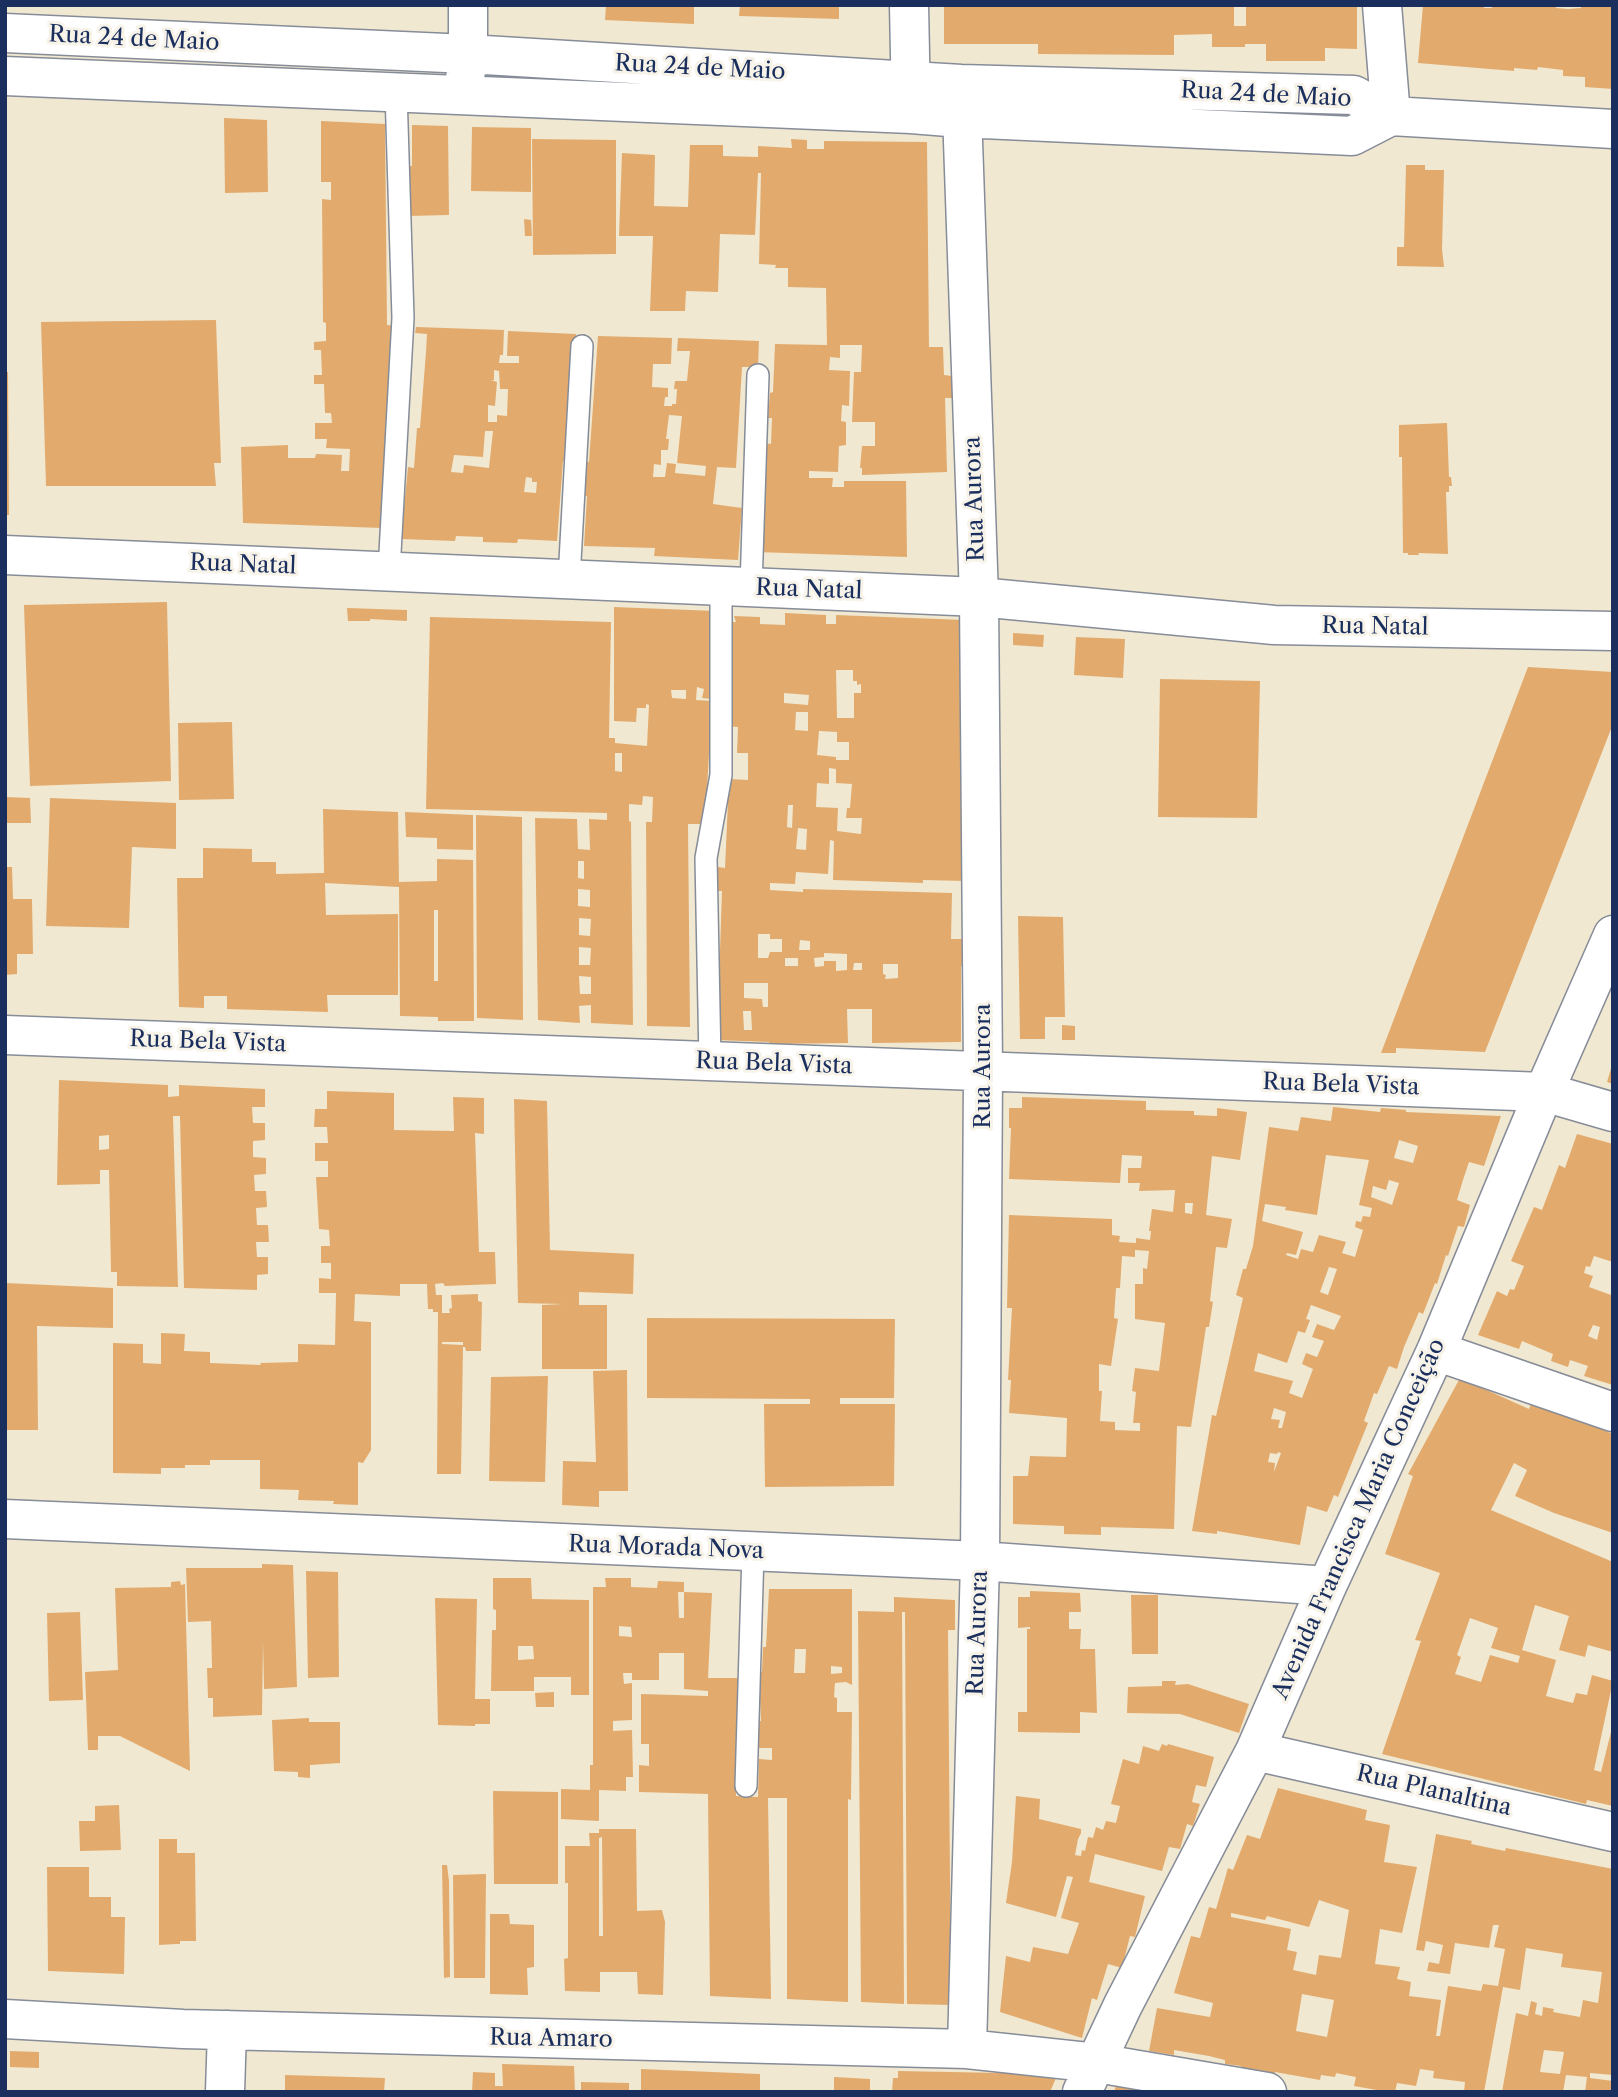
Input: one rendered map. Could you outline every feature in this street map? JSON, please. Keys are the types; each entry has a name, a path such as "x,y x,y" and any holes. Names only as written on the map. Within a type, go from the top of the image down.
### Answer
{"street":[{"path":"464,95 468,54 468,5"},
{"path":"908,5 910,97"},
{"path":"1382,5 1391,116"},
{"path":"13,76 15,24"},
{"name":"Rua 24 de Maio","path":"15,24 468,54 961,101 1354,95 1391,116 1613,129"},
{"name":"Rua 24 de Maio","path":"13,76 464,95 910,97"},
{"name":"Rua Aurora","path":"961,101 979,597 984,1071 979,1561 967,2049"},
{"name":"Rua Natal","path":"5,555 979,597 1274,625 1613,631"},
{"name":"Avenida Francisca Maria Conceição","path":"1089,2077 1123,2005 1255,1751 1327,1586 1436,1351 1613,935"},
{"name":"Rua Bela Vista","path":"5,1035 1544,1092 1613,1112"},
{"path":"1436,1351 1613,1412"},
{"name":"Rua Morada Nova","path":"5,1519 979,1561 1327,1586"},
{"name":"Rua Planaltina","path":"1255,1751 1613,1832"},
{"name":"Rua Amaro","path":"5,2019 227,2030 967,2049 1089,2077 1267,2092"},
{"path":"225,2092 227,2030"}],"lane":[{"path":"389,571 404,318 397,92"},
{"path":"569,579 582,346"},
{"path":"710,1061 706,858 721,775 736,587 758,375"},
{"path":"746,1786 753,1552"}],"building":[{"path":"606,5 694,5 694,24 605,20"},
{"path":"740,5 839,5 839,19 739,16"},
{"path":"944,5 1234,5 1234,26 1246,26 1246,5 1357,5 1357,49 1325,48 1325,61 1266,61 1266,44 1212,47 1212,34 1174,35 1174,55 1038,54 1038,44 944,44"},
{"path":"1423,5 1484,5 1484,8 1492,8 1492,5 1556,5 1556,8 1568,9 1581,8 1581,5 1612,5 1613,89 1585,87 1585,77 1563,76 1563,70 1538,67 1537,70 1514,68 1514,71 1418,63"},
{"path":"224,118 267,120 268,192 225,193"},
{"path":"321,121 385,124 387,325 396,326 382,528 243,523 241,447 288,445 288,458 315,458 316,454 342,455 341,471 349,471 350,449 326,448 327,439 315,439 315,423 332,423 331,413 325,413 324,384 314,384 314,375 322,375 321,350 314,350 314,342 326,341 326,323 323,322 322,199 331,200 331,182 321,182"},
{"path":"412,125 448,126 449,215 408,216 407,166 412,166"},
{"path":"472,127 531,128 531,192 471,191"},
{"path":"532,139 616,140 616,254 533,255"},
{"path":"791,139 807,140 807,149 824,149 824,141 927,142 929,347 943,347 944,375 952,376 952,398 945,398 947,472 862,475 862,446 875,446 875,422 852,422 854,372 861,372 862,345 840,345 840,358 830,357 829,370 850,371 849,406 842,405 841,421 846,422 846,445 839,446 838,472 809,471 809,478 833,478 832,487 844,487 844,481 906,481 907,557 756,552 764,443 771,444 772,418 768,418 770,393 773,392 775,344 827,345 826,288 788,287 788,268 759,264 761,173 758,173 755,235 720,234 718,292 686,291 685,311 650,311 653,236 619,236 622,153 655,155 654,206 688,207 690,145 723,145 723,156 758,157 758,146 792,148"},
{"path":"1406,165 1425,165 1425,170 1444,170 1444,267 1397,266 1397,247 1404,247"},
{"path":"524,219 531,220 532,236 525,236"},
{"path":"216,320 221,463 214,463 216,486 46,486 41,322"},
{"path":"416,327 504,330 503,355 500,355 499,363 519,363 519,356 507,356 508,331 576,334 568,460 563,461 557,541 518,539 517,543 483,542 483,537 456,536 455,541 401,539 408,467 414,468 417,428 420,428 426,352 427,334 415,333","holes":["494,370 499,371 500,389 508,389 507,416 497,415 497,422 488,422 488,405 495,406 497,382 491,380 494,380","485,431 493,431 489,468 464,465 463,473 451,472 454,455 483,457","526,477 537,482 536,493 524,492"]},
{"path":"598,336 672,338 671,364 653,364 652,387 668,388 664,406 676,404 675,381 687,381 690,351 677,351 678,338 759,341 758,367 742,367 736,468 717,467 713,504 742,508 738,560 654,556 655,548 584,546 587,496 582,496 584,461 589,462","holes":["669,415 682,416 677,463 706,466 705,476 675,473 676,464 667,463 665,477 653,477 654,464 661,465 661,450 668,450 669,439 666,439"]},
{"path":"5,372 8,372 9,515 5,515"},
{"path":"1447,423 1449,477 1452,486 1449,486 1449,492 1446,492 1448,554 1408,555 1403,553 1399,425"},
{"path":"167,602 171,781 30,786 24,605"},
{"path":"614,607 716,611 712,699 702,698 704,689 697,687 696,700 712,701 705,824 688,824 690,1027 647,1026 646,822 652,822 653,797 643,796 642,805 629,804 633,1025 591,1023 591,1005 579,1006 580,1023 538,1020 535,818 577,819 578,849 590,850 589,819 607,820 607,813 426,809 430,617 611,622 609,738 615,738 615,743 647,746 649,705 646,704 646,708 637,708 636,722 614,721","holes":["671,690 686,690 686,699 672,698","615,753 622,753 622,772 615,771","578,861 584,861 584,879 578,878","578,889 590,890 590,907 578,906","579,918 591,919 590,936 579,935","579,947 591,948 590,965 579,965","579,976 591,977 591,994 580,994"]},
{"path":"347,608 407,610 407,621 348,621"},
{"path":"785,613 826,615 826,624 836,624 836,615 964,620 966,881 923,880 923,883 833,880 834,841 830,840 828,874 796,872 795,884 770,883 770,890 803,892 803,889 952,893 951,939 965,939 965,966 961,966 961,1042 872,1043 872,1009 847,1009 848,1043 769,1044 717,1040 722,891 717,891 718,867 725,868 729,779 748,780 748,753 737,753 738,727 727,726 727,622 736,622 734,616 760,617 760,624 785,625","holes":["836,670 853,670 853,681 857,681 857,685 861,684 861,693 854,693 854,718 837,718","784,693 809,695 808,705 784,703","796,712 808,712 808,731 795,730","819,731 837,732 837,742 849,742 849,760 836,760 836,757 817,755","829,768 836,769 836,783 852,784 850,808 847,808 846,818 862,818 861,834 837,831 838,808 816,807 817,783 829,784","788,805 793,805 792,828 787,827","798,828 807,829 806,850 796,849","758,934 770,934 770,939 782,939 782,952 770,952 768,958 758,958","800,940 810,941 810,950 799,950","824,953 847,954 847,970 836,971 836,961 824,961 824,966 815,967 814,958 824,957","785,958 798,958 798,966 785,966","854,963 862,963 862,970 853,970","883,964 898,964 898,978 885,979","744,983 768,983 768,1007 763,1007 762,999 744,998","743,1011 751,1011 752,1030 744,1030"]},
{"path":"1013,633 1044,635 1043,647 1013,645"},
{"path":"1076,637 1125,639 1123,678 1074,675"},
{"path":"1528,667 1613,672 1613,724 1485,1052 1396,1048 1396,1053 1381,1053"},
{"path":"1160,679 1260,681 1257,818 1158,817"},
{"path":"232,722 234,799 179,800 178,723"},
{"path":"5,797 30,798 31,823 5,823"},
{"path":"50,798 176,803 176,849 132,847 129,928 46,926"},
{"path":"323,809 398,812 399,882 437,881 437,859 473,860 474,1021 438,1021 438,1017 400,1016 399,887 325,883 326,915 398,914 398,995 327,995 328,1012 227,1009 227,996 204,996 204,1008 179,1007 177,878 203,878 203,848 252,849 252,862 276,862 276,874 324,873","holes":["434,910 438,910 438,981 434,981"]},
{"path":"405,812 473,815 473,850 437,849 437,838 406,837"},
{"path":"476,815 522,817 523,1020 477,1018"},
{"path":"5,867 12,867 13,899 32,899 33,954 17,954 17,974 5,975"},
{"path":"1018,916 1063,917 1065,1017 1045,1017 1045,1039 1020,1039"},
{"path":"1062,1025 1075,1026 1075,1040 1062,1040"},
{"path":"1613,1065 1613,1084 1607,1082"},
{"path":"59,1080 168,1085 168,1097 179,1096 179,1085 265,1089 265,1107 252,1107 253,1123 265,1123 265,1140 253,1141 253,1157 266,1158 266,1174 254,1175 255,1191 266,1191 267,1207 256,1208 257,1225 268,1225 269,1242 256,1242 257,1257 268,1257 268,1274 257,1275 257,1290 184,1288 180,1116 173,1116 178,1287 117,1286 117,1272 111,1272 109,1170 100,1170 100,1184 57,1185","holes":["109,1135 109,1149 99,1150 99,1136"]},
{"path":"327,1091 394,1093 394,1130 454,1131 453,1097 484,1098 484,1134 475,1133 479,1252 495,1252 496,1284 435,1284 436,1295 442,1295 442,1313 450,1313 451,1295 478,1294 478,1301 482,1302 481,1351 466,1351 463,1347 461,1474 437,1474 438,1312 428,1309 427,1284 400,1284 400,1296 355,1294 354,1321 371,1322 371,1450 363,1463 358,1462 358,1505 298,1500 299,1490 260,1489 260,1460 210,1460 210,1465 161,1468 161,1474 113,1473 113,1343 143,1344 143,1363 161,1364 161,1333 185,1334 184,1351 210,1352 210,1363 261,1365 260,1363 298,1362 298,1344 335,1345 336,1293 319,1293 319,1278 331,1279 331,1263 321,1263 321,1246 330,1246 329,1230 319,1229 316,1177 328,1177 328,1161 315,1161 315,1143 328,1143 327,1127 314,1127 315,1109 327,1109","holes":["442,1342 463,1342 463,1345 442,1344"]},
{"path":"1022,1097 1146,1101 1146,1110 1194,1111 1194,1115 1217,1116 1217,1108 1247,1112 1240,1160 1212,1156 1206,1215 1232,1219 1227,1248 1216,1247 1210,1301 1213,1302 1209,1327 1206,1327 1191,1427 1177,1426 1174,1529 1101,1527 1101,1535 1064,1534 1064,1526 1013,1524 1013,1476 1028,1476 1030,1456 1066,1457 1067,1418 1009,1413 1012,1308 1007,1308 1009,1215 1112,1219 1112,1235 1120,1236 1119,1242 1136,1243 1136,1238 1150,1240 1152,1209 1173,1212 1175,1190 1139,1191 1140,1183 1128,1183 1128,1168 1141,1168 1142,1156 1122,1155 1120,1183 1009,1179 1009,1108 1022,1108","holes":["1185,1203 1193,1203 1192,1214 1185,1213","1135,1250 1149,1251 1147,1269 1143,1268 1143,1284 1135,1284 1135,1319 1165,1323 1159,1371 1135,1368 1132,1391 1136,1392 1133,1423 1140,1423 1140,1431 1115,1430 1115,1422 1100,1421 1102,1391 1099,1391 1099,1364 1111,1366 1118,1319 1114,1318 1116,1288 1120,1288 1122,1256 1135,1257"]},
{"path":"514,1099 547,1101 550,1250 634,1254 633,1294 579,1292 579,1305 607,1305 607,1369 542,1369 542,1305 563,1304 518,1303"},
{"path":"1333,1107 1380,1112 1381,1108 1406,1112 1501,1116 1484,1166 1469,1162 1457,1200 1470,1205 1464,1227 1458,1226 1437,1284 1435,1283 1423,1314 1419,1312 1397,1369 1389,1366 1377,1394 1374,1393 1364,1421 1368,1423 1338,1497 1334,1495 1327,1512 1307,1506 1300,1545 1217,1531 1217,1534 1192,1531 1212,1415 1216,1416 1243,1298 1236,1295 1253,1246 1269,1127 1298,1131 1301,1117 1331,1121","holes":["1399,1140 1418,1146 1413,1163 1394,1158","1326,1155 1369,1160 1359,1205 1372,1208 1370,1217 1363,1216 1361,1222 1356,1221 1355,1227 1363,1230 1355,1257 1342,1253 1346,1242 1319,1235 1313,1252 1301,1249 1298,1259 1286,1255 1296,1255 1303,1232 1262,1221 1265,1204 1286,1207 1285,1210 1317,1215","1389,1180 1399,1183 1392,1205 1371,1197 1373,1186 1386,1190","1329,1267 1337,1269 1328,1295 1320,1292","1311,1305 1341,1316 1334,1330 1317,1324 1312,1337 1324,1341 1317,1357 1306,1353 1302,1364 1313,1369 1302,1398 1289,1393 1293,1381 1254,1371 1258,1353 1287,1363 1298,1331 1305,1333 1310,1320 1306,1319","1274,1408 1286,1412 1282,1428 1278,1428 1280,1420 1271,1419","1270,1453 1281,1453 1274,1472 1275,1463 1268,1462"]},
{"path":"1577,1134 1613,1144 1613,1262 1594,1256 1590,1267 1586,1266 1584,1273 1593,1276 1589,1287 1611,1295 1613,1290 1613,1385 1584,1376 1588,1366 1570,1360 1568,1367 1551,1361 1553,1354 1522,1341 1519,1349 1478,1335 1497,1291 1507,1296 1510,1289 1514,1290 1524,1266 1511,1261 1534,1207 1542,1210 1559,1165 1565,1168","holes":["1593,1325 1600,1327 1597,1340 1588,1336"]},
{"path":"5,1283 113,1288 113,1328 37,1326 38,1430 5,1430"},
{"path":"647,1318 895,1319 894,1398 840,1398 840,1404 895,1404 894,1486 765,1487 764,1404 810,1404 810,1399 647,1398"},
{"path":"627,1370 628,1491 599,1491 599,1507 562,1505 563,1461 596,1462 593,1371"},
{"path":"548,1376 545,1482 489,1481 491,1377"},
{"path":"1460,1378 1529,1409 1532,1401 1613,1434 1613,1533 1554,1513 1515,1496 1527,1470 1514,1463 1491,1510 1613,1562 1613,1652 1588,1645 1585,1657 1559,1650 1569,1616 1535,1605 1522,1650 1556,1660 1546,1696 1573,1703 1576,1693 1587,1695 1592,1675 1613,1681 1594,1770 1601,1772 1613,1724 1613,1806 1587,1800 1586,1804 1382,1754 1421,1641 1415,1640 1440,1573 1385,1554 1413,1476 1408,1474","holes":["1470,1618 1498,1628 1491,1648 1520,1656 1518,1663 1490,1655 1481,1682 1455,1674 1461,1657 1457,1655"]},
{"path":"262,1564 293,1565 297,1687 264,1689 263,1641 262,1715 213,1717 213,1698 208,1698 207,1668 212,1668 211,1621 188,1622 186,1568 262,1568"},
{"path":"306,1571 338,1572 339,1677 308,1678"},
{"path":"493,1578 531,1578 532,1599 589,1600 589,1695 571,1695 571,1677 534,1677 534,1691 491,1691 492,1630 496,1630 496,1610 493,1609","holes":["518,1646 533,1646 534,1659 518,1660"]},
{"path":"605,1578 631,1578 631,1587 657,1588 658,1581 684,1582 684,1592 712,1593 708,1678 738,1678 736,1796 758,1797 759,1759 772,1760 772,1748 755,1748 756,1721 761,1721 760,1698 756,1698 757,1672 762,1672 763,1647 766,1647 769,1589 852,1589 852,1685 846,1682 835,1683 834,1697 837,1698 837,1712 852,1712 851,1800 848,1799 848,2002 787,1999 787,1798 768,1798 771,1999 710,1996 708,1794 639,1792 639,1765 649,1766 649,1744 641,1744 641,1694 708,1696 708,1691 684,1689 684,1653 659,1653 659,1680 632,1680 632,1673 623,1673 624,1684 632,1683 632,1720 613,1721 613,1731 632,1730 633,1777 626,1777 626,1791 599,1790 599,1821 561,1819 561,1789 590,1790 590,1765 593,1765 593,1587 606,1587","holes":["678,1592 684,1592 684,1618 679,1618","619,1626 631,1627 632,1637 619,1636","795,1649 806,1649 805,1673 794,1673","831,1666 842,1667 842,1673 831,1674"]},
{"path":"180,1581 181,1585 185,1584 190,1771 120,1736 98,1736 98,1750 88,1750 85,1672 118,1670 115,1588 171,1587 171,1582"},
{"path":"1030,1591 1080,1593 1081,1612 1069,1612 1069,1629 1081,1629 1080,1649 1095,1649 1097,1713 1080,1712 1080,1733 1018,1732 1018,1712 1027,1712 1027,1629 1030,1627 1018,1628 1018,1597 1030,1597"},
{"path":"1131,1595 1158,1595 1158,1654 1132,1654"},
{"path":"894,1597 955,1600 955,1630 948,1630 951,2005 907,2004 905,1612 902,1612 904,2004 861,2002 858,1611 894,1612"},
{"path":"435,1598 477,1599 475,1699 490,1699 490,1724 438,1725"},
{"path":"80,1612 83,1700 49,1701 47,1613"},
{"path":"1162,1681 1176,1681 1175,1685 1188,1684 1249,1704 1239,1733 1180,1714 1127,1713 1128,1687 1162,1686"},
{"path":"554,1692 554,1707 536,1707 535,1693"},
{"path":"309,1718 309,1722 340,1722 340,1763 310,1765 310,1778 298,1777 298,1772 274,1771 272,1720"},
{"path":"1162,1744 1214,1757 1206,1787 1196,1785 1192,1802 1200,1804 1193,1826 1187,1824 1180,1849 1169,1847 1162,1871 1095,1854 1089,1882 1145,1896 1135,1937 1130,1936 1122,1968 1108,1964 1097,2000 1092,1998 1082,2038 1000,2012 1006,1956 1030,1962 1033,1947 1068,1954 1079,1923 1061,1918 1073,1877 1067,1876 1056,1917 1006,1903 1012,1862 1016,1796 1040,1799 1039,1819 1081,1829 1075,1855 1081,1856 1088,1837 1093,1838 1096,1827 1103,1830 1106,1821 1116,1823 1120,1806 1111,1804 1123,1759 1139,1764 1143,1746 1159,1751"},
{"path":"1278,1788 1367,1810 1365,1820 1390,1825 1384,1862 1417,1867 1402,1933 1380,1929 1375,1964 1400,1967 1397,1979 1411,1982 1409,1996 1441,2000 1436,2036 1440,2036 1448,1986 1481,1991 1483,1984 1498,1986 1505,1949 1494,1947 1499,1925 1493,1925 1489,1948 1455,1943 1450,1974 1427,1971 1429,1962 1439,1964 1443,1945 1426,1941 1424,1951 1416,1950 1436,1834 1505,1851 1506,1848 1613,1869 1613,2075 1590,2073 1590,2078 1613,2081 1613,2092 1585,2092 1587,2077 1566,2075 1563,2092 1502,2092 1516,2013 1528,2016 1531,2001 1537,2003 1535,2014 1542,2016 1543,2007 1554,2009 1553,2012 1580,2017 1583,2000 1598,2003 1602,1972 1561,1967 1563,1954 1526,1948 1520,1990 1503,1987 1484,2092 1464,2092 1465,2082 1433,2078 1434,2071 1420,2069 1416,2086 1397,2083 1395,2092 1388,2092 1354,2086 1356,2077 1336,2073 1335,2077 1321,2075 1320,2080 1275,2072 1274,2077 1240,2070 1241,2066 1225,2064 1225,2060 1209,2056 1174,2050 1174,2055 1149,2051 1157,2008 1210,2017 1213,2003 1174,1993 1191,1936 1200,1938 1209,1907 1216,1909 1228,1868 1233,1870 1247,1835 1260,1839","holes":["1319,1900 1349,1910 1341,1958 1319,1955 1316,1975 1293,1970 1297,1952 1287,1950 1291,1929 1231,1917 1231,1913 1265,1920 1267,1916 1309,1927","1302,1994 1334,2000 1327,2037 1296,2031","1544,2050 1564,2052 1560,2074 1540,2072"]},
{"path":"493,1791 558,1792 558,1884 494,1884"},
{"path":"119,1805 121,1850 80,1851 79,1821 95,1821 95,1806"},
{"path":"599,1829 636,1829 637,1911 662,1910 665,1922 663,1995 638,1994 637,1972 600,1972 600,1992 565,1991 568,1883 565,1883 565,1846 590,1846 589,1833 599,1833","holes":["602,1837 603,1936 599,1936 599,1838"]},
{"path":"159,1839 177,1839 177,1853 195,1853 196,1941 159,1945"},
{"path":"442,1865 447,1865 449,1881 450,1977 444,1978"},
{"path":"47,1867 89,1867 89,1897 111,1897 111,1917 125,1917 124,1974 48,1971"},
{"path":"486,1874 485,1978 454,1978 453,1875"},
{"path":"490,1914 509,1914 510,1924 534,1925 534,1967 527,1968 528,1995 490,1994"},
{"path":"10,2051 39,2052 39,2068 10,2067"},
{"path":"502,2064 574,2066 575,2092 472,2092 473,2072 495,2073 495,2086 503,2086"},
{"path":"641,2069 760,2074 760,2092 641,2092"},
{"path":"898,2071 1055,2074 1056,2078 1050,2092 892,2092 893,2078 898,2078"},
{"path":"285,2075 385,2078 384,2092 285,2092"},
{"path":"834,2077 870,2079 870,2092 834,2092"},
{"path":"581,2082 629,2083 629,2092 581,2092"},
{"path":"1116,2085 1152,2092 1114,2092"}]}
